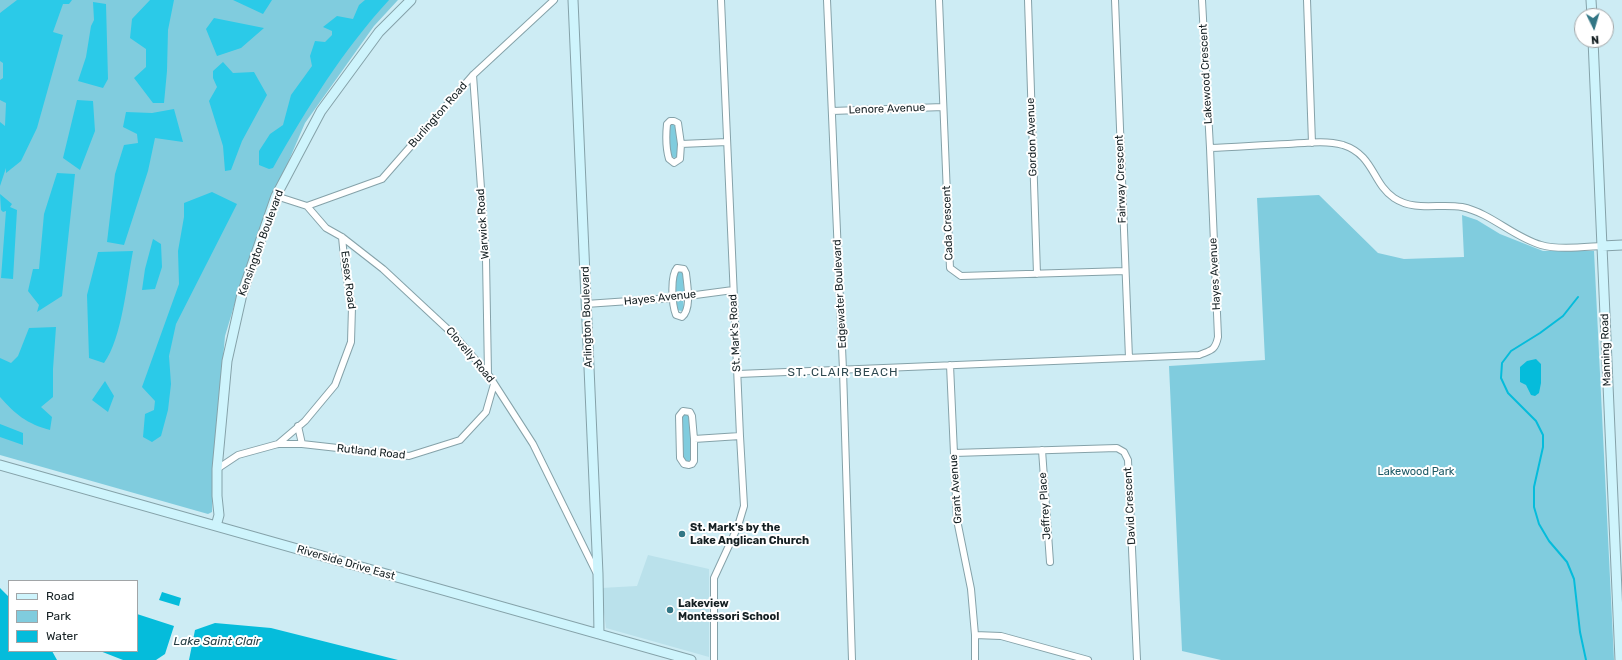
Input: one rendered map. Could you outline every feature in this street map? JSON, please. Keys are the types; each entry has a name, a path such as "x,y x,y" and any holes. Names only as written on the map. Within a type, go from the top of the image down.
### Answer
{"street":[{"name":"Kensington Boulevard","path":"216,526 219,515 217,468 227,361 242,294 276,196 321,111 379,32 411,0"},
{"name":"Burlington Road","path":"307,206 382,179 473,75 554,0"},
{"name":"Arlington Boulevard","path":"573,0 598,574 599,634"},
{"name":"St. Mark's Road","path":"714,660 714,578 738,526 744,506 726,142 721,0"},
{"name":"Edgewater Boulevard","path":"827,0 843,370 852,660"},
{"name":"Cada Crescent","path":"939,0 950,268 961,276 1125,271"},
{"name":"Gordon Avenue","path":"1028,0 1037,274"},
{"name":"Fairway Crescent","path":"1115,0 1129,358"},
{"name":"Lakewood Crescent","path":"1202,0 1210,148"},
{"path":"1307,0 1312,143"},
{"name":"Manning Road","path":"1593,48 1620,660"},
{"name":"Warwick Road","path":"473,75 486,259 488,374"},
{"name":"Lenore Avenue","path":"832,111 943,107"},
{"path":"674,121 678,123 681,144 680,159 678,162 671,161 668,156 666,130 667,124 670,122 674,121"},
{"path":"681,144 726,142"},
{"path":"1210,148 1312,143 1342,145 1361,154 1385,189 1395,198 1412,206 1462,207 1480,212 1516,234 1542,245 1622,245"},
{"name":"Hayes Avenue","path":"738,374 1199,355 1212,350 1216,346 1218,337 1210,148"},
{"path":"276,196 307,206"},
{"name":"Clovelly Road","path":"307,206 326,228 342,237 384,269 450,331 488,374 533,444 598,574"},
{"name":"Essex Road","path":"278,444 305,420 335,385 351,342 352,307 345,268 342,237"},
{"path":"677,268 684,269 686,273 687,310 682,317 676,315 672,298 673,275 677,268"},
{"name":"Hayes Avenue","path":"586,304 672,298 733,290"},
{"name":"Grant Avenue","path":"950,365 957,520 971,589 975,635 975,660"},
{"name":"Rutland Road","path":"217,468 238,455 278,444 302,444 409,456 460,440 486,412 494,384"},
{"path":"687,410 691,413 694,439 694,463 691,465 686,465 680,458 679,416 683,411 687,410"},
{"path":"298,426 302,444"},
{"path":"694,439 740,436"},
{"name":"David Crescent","path":"954,453 1117,448 1124,452 1128,460 1137,660"},
{"name":"Jeffrey Place","path":"1042,450 1050,562"},
{"name":"Riverside Drive East","path":"0,465 692,660"},
{"path":"1612,501 1622,500"},
{"path":"975,635 1001,636 1088,660"}],"shaded area":[{"path":"17,0 72,0 69,4 63,4 53,32 63,35 37,128 21,161 6,173 6,168 0,186 0,122 5,126 6,103 0,100 0,80 3,78 3,63 0,61 0,13"},
{"path":"150,0 174,0 168,30 167,71 164,103 153,103 134,78 146,67 146,49 130,38 132,19"},
{"path":"233,0 272,0 263,14"},
{"path":"365,0 389,0 356,39 326,80 273,168 269,169 259,165 259,151 270,134 283,125 291,95 312,66 310,56 315,41 325,42 332,35 332,31 323,27 337,16 353,19 359,5"},
{"path":"93,2 106,4 108,79 103,88 78,81 86,57 91,26 94,20"},
{"path":"214,18 264,28 241,48 217,56 206,29"},
{"path":"223,62 233,73 254,72 267,95 242,141 231,170 225,171 223,146 209,101 217,87 213,78 213,71"},
{"path":"77,100 93,101 95,131 80,170 63,158"},
{"path":"174,109 183,142 155,138 148,171 124,245 107,242 115,174 124,145 138,143 137,134 123,127 126,112 152,113"},
{"path":"57,173 75,174 62,296 37,312 39,305 28,291 33,269 39,269 44,214"},
{"path":"212,192 237,204 176,324 169,356 171,384 168,410 161,436 152,442 143,437 145,414 154,410 155,401 142,387 179,284 178,251 184,217 184,203"},
{"path":"0,194 12,204 10,207 17,210 13,279 1,278 6,211 3,212 1,210"},
{"path":"153,239 161,244 162,267 155,289 142,290 145,269"},
{"path":"133,251 120,325 110,353 104,363 89,358 87,295 98,252"},
{"path":"56,327 53,397 41,407 52,417 50,430 35,425 22,418 0,397 0,358 11,363 18,356 29,328"},
{"path":"105,381 114,396 108,412 92,400"},
{"path":"0,424 23,433 23,445 0,437"},
{"name":"Lakeview Montessori School","path":"648,555 709,569 709,657 606,628 601,588 637,586"}],"green space":[{"path":"0,0 398,0 374,26 305,123 262,223 240,286 225,336 213,468 212,512 208,514 0,455"},
{"path":"671,124 676,126 679,154 676,158 671,157 670,154 669,128"},
{"name":"Lakewood Park","path":"1319,195 1378,253 1404,259 1464,257 1462,215 1477,220 1500,234 1543,251 1594,251 1614,660 1221,660 1182,651 1169,366 1265,360 1257,198"},
{"path":"678,271 683,273 684,292 675,291 675,274"},
{"path":"683,299 684,308 682,311 677,310 675,303 677,300"},
{"path":"683,414 688,414 690,420 692,459 687,462 682,457 681,419"}],"water":[{"path":"1536,359 1541,364 1541,383 1539,393 1535,396 1531,395 1526,385 1520,382 1520,367 1527,361"},
{"path":"0,588 8,596 8,652 53,652 57,660 0,660"},
{"path":"162,592 181,598 179,606 159,600"},
{"name":"Lake Saint Clair","path":"138,614 174,626 165,654 156,660 123,660 103,652 138,652"},
{"name":"Lake Saint Clair","path":"215,623 271,628 398,660 189,660 195,630"}],"waterway":[{"path":"1578,297 1563,316 1540,333 1511,351 1502,363 1501,378 1508,393 1536,421 1543,435 1543,447 1534,487 1534,507 1539,524 1549,541 1567,562 1574,579 1580,632 1586,660"}],"place":[{"name":"St. Mark's by the Lake Anglican Church","path":"682,534"},
{"name":"Lakeview Montessori School","path":"670,610"}],"district":[{"name":"ST. CLAIR BEACH","path":"843,373"}]}
